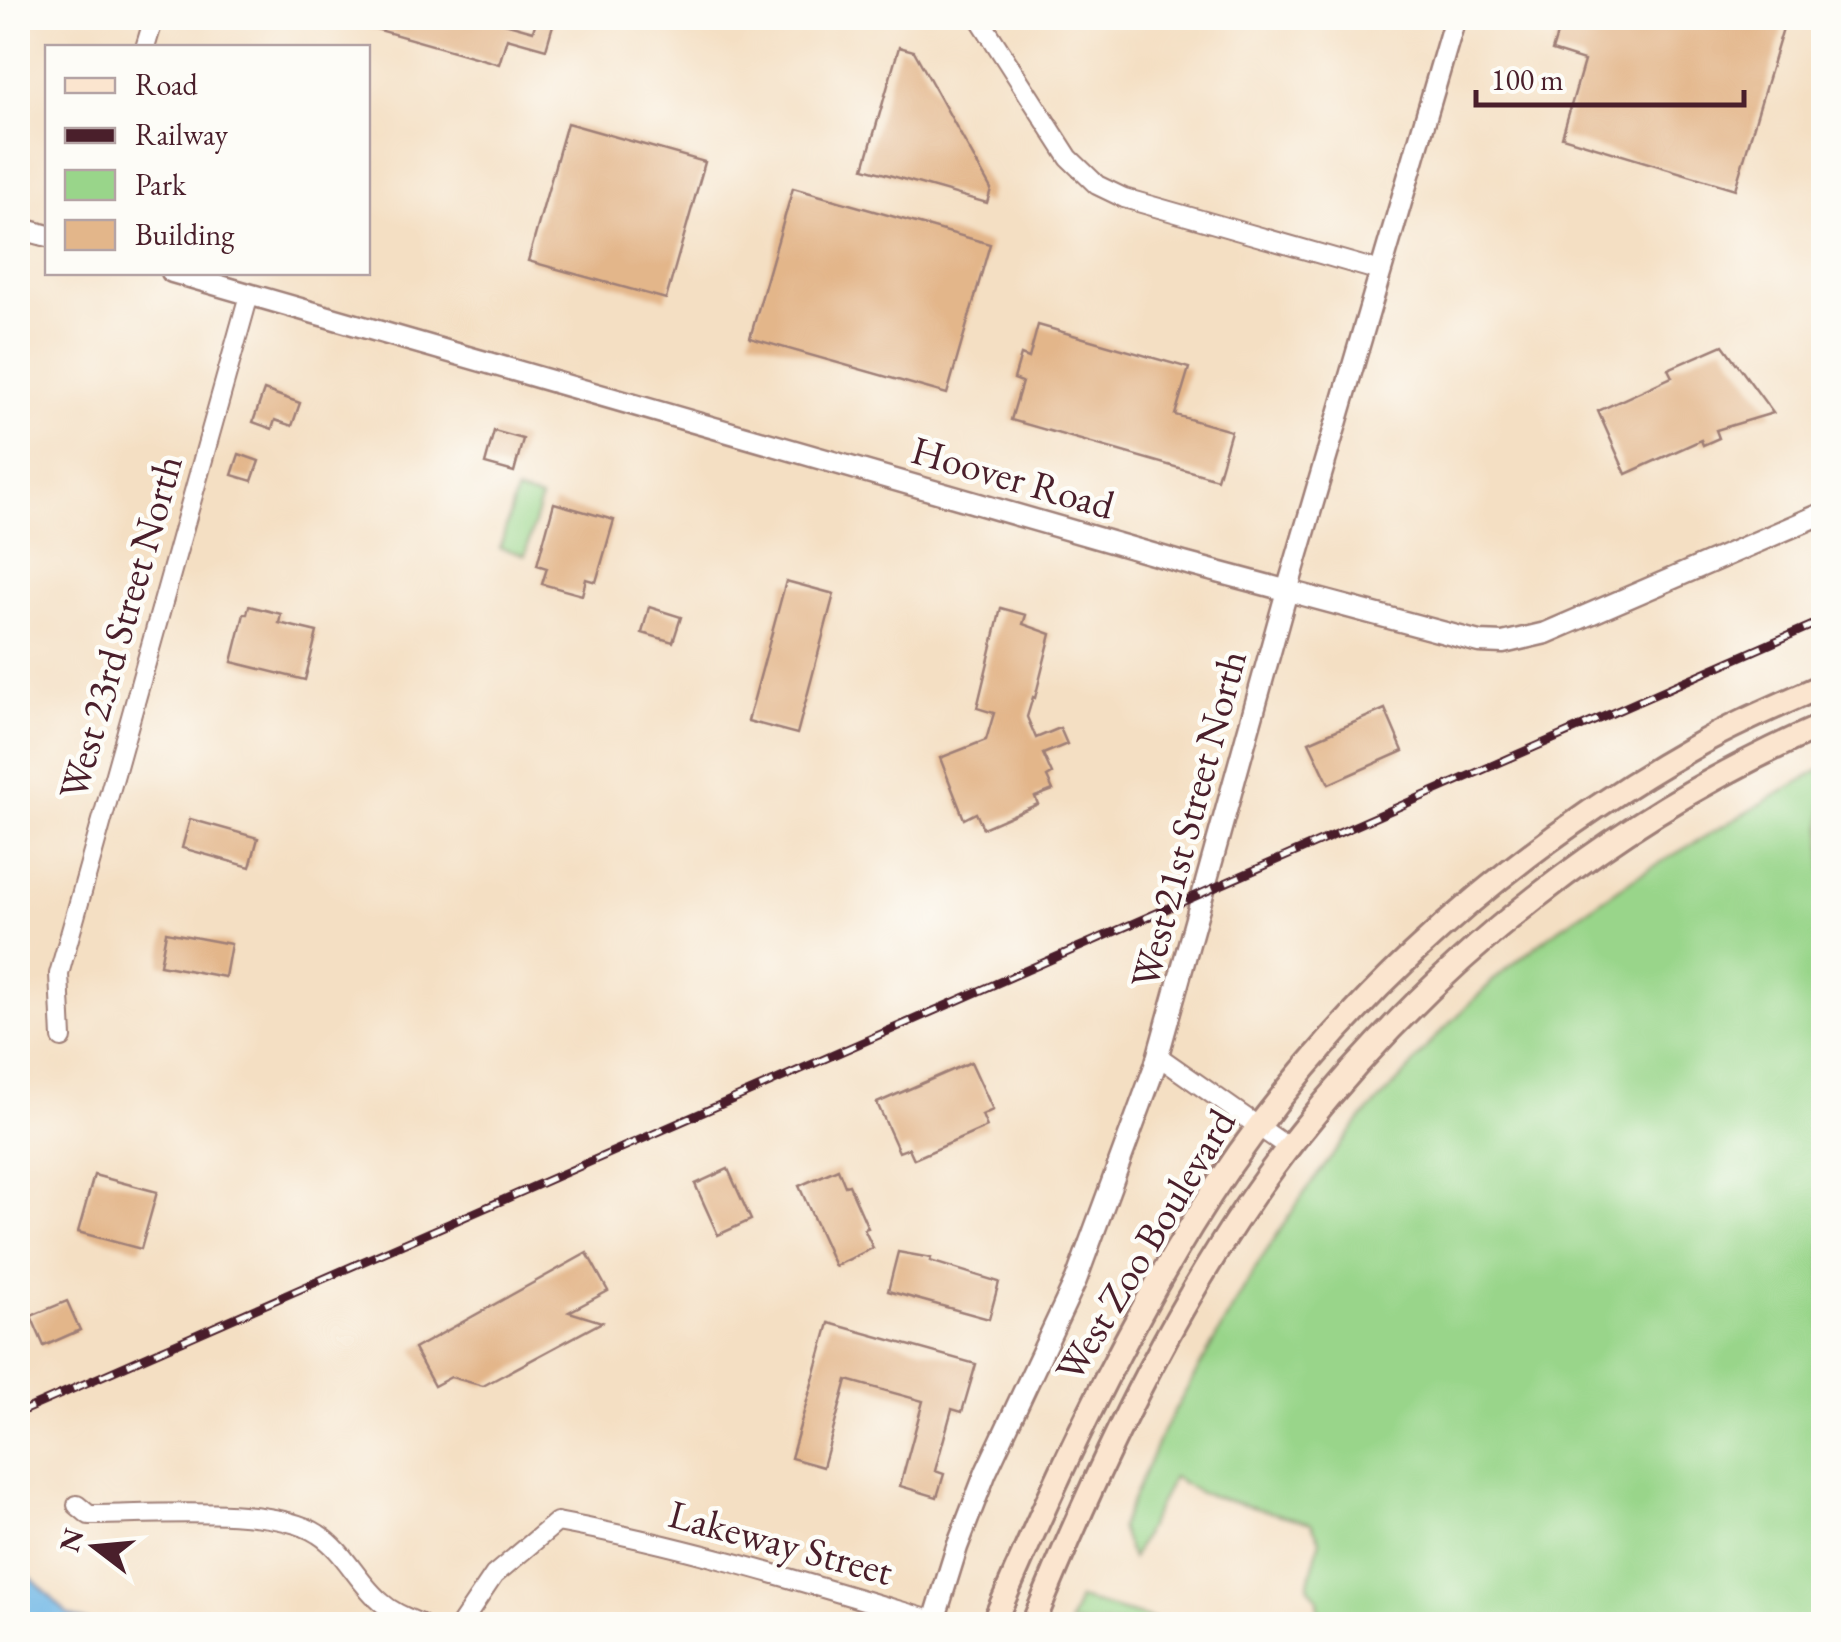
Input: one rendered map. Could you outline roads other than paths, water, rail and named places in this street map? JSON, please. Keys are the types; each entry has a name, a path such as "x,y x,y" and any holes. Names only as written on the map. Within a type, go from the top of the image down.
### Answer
{"main road":[{"name":"West Zoo Boulevard","path":"992,1624 1052,1484 1120,1350 1192,1224 1258,1126 1326,1043 1453,915 1529,855 1696,745 1824,685"},
{"name":"West Zoo Boulevard","path":"1034,1624 1099,1472 1205,1274 1289,1148 1361,1060 1418,998 1536,896 1672,803 1824,725"}],"street":[{"path":"146,45 154,18"},
{"path":"979,18 1069,158 1097,185 1124,198 1380,271"},
{"name":"West 21st Street North","path":"938,1623 957,1547 986,1472 1083,1263 1158,1056 1287,591 1455,18"},
{"path":"18,228 45,235"},
{"name":"Hoover Road","path":"182,275 1287,591 1479,642 1523,640 1824,513"},
{"name":"West 23rd Street North","path":"62,1038 60,974 248,295"},
{"path":"1158,1056 1289,1148"},
{"path":"77,1505 89,1514 258,1515 300,1524 336,1549 380,1602 421,1624"},
{"name":"Lakeway Street","path":"461,1624 494,1576 557,1522 784,1576 938,1623"}],"water":[{"path":"18,1565 69,1615 94,1624 18,1624"}],"railway":[{"path":"18,1413 1824,620"}]}
